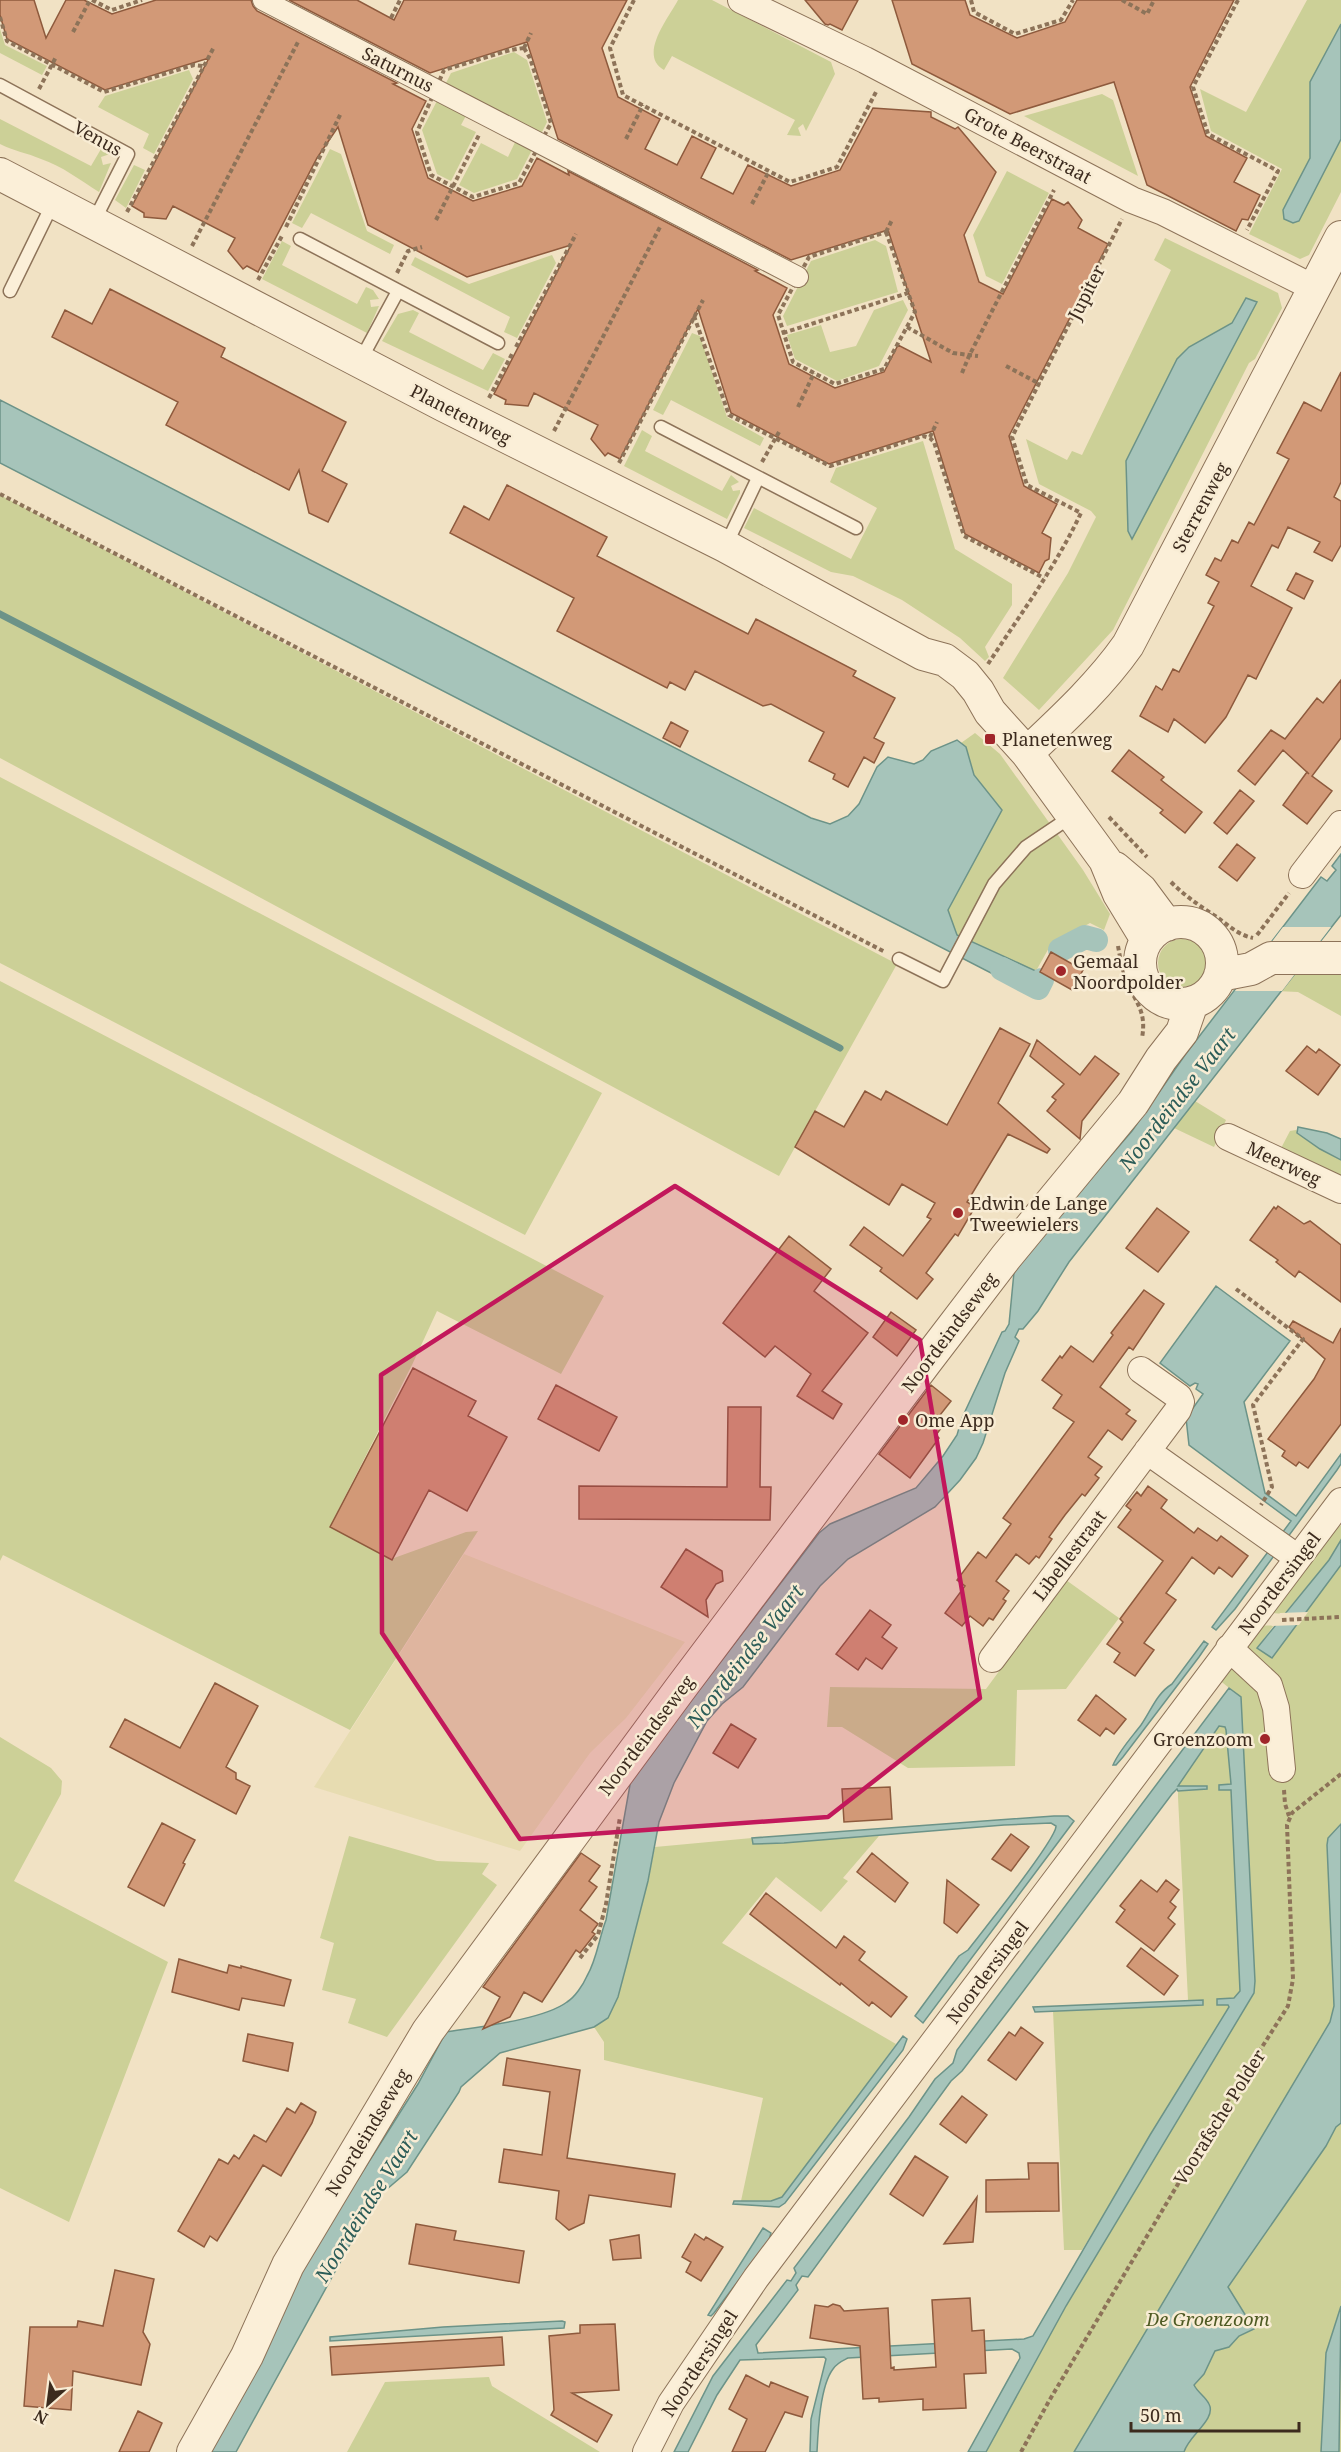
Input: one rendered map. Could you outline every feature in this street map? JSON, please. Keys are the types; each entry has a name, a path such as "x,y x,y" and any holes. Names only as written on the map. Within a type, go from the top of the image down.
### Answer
{"street":[{"path":"263,0 308,23"},
{"name":"Grote Beerstraat","path":"741,0 887,71 1132,200 1163,212 1314,288"},
{"name":"Saturnus","path":"308,23 669,210"},
{"name":"Planetenweg","path":"0,174 54,202 109,220 360,362 725,546 923,654 935,673 966,702 990,712 1027,753 1105,860 1119,894 1157,933"},
{"path":"669,210 798,277"},
{"name":"Sterrenweg","path":"1027,753 1083,698 1128,645 1341,237"},
{"path":"1302,875 1341,825"},
{"path":"1183,922 1199,926 1212,936 1220,963 1215,986 1208,994 1192,1003 1175,1004 1160,999 1149,989 1140,969 1141,954 1157,933 1183,922"},
{"path":"1220,963 1341,958"},
{"path":"1160,999 1161,1059"},
{"name":"Noordeindseweg","path":"193,2452 247,2355 288,2265 428,2031 647,1733 911,1381 1006,1257 1133,1104 1161,1059 1182,1032 1192,1003"},
{"name":"Meerweg","path":"1228,1137 1341,1190"},
{"name":"Libellestraat","path":"992,1659 1181,1402 1179,1397 1142,1370"},
{"path":"1147,1451 1284,1548"},
{"name":"Noordersingel","path":"646,2452 671,2403 756,2278 1230,1648 1284,1548 1341,1501"},
{"path":"1230,1648 1269,1685 1276,1708 1282,1769"}],"lane":[{"name":"Venus","path":"0,85 128,154 109,220"},
{"path":"10,291 54,202"},
{"path":"300,239 498,343"},
{"path":"360,362 398,291"},
{"path":"662,427 856,528"},
{"path":"725,546 758,478"},
{"path":"899,959 943,981 993,884 1026,847 1073,815"}],"path":[{"path":"73,32 91,0 112,10 142,0"},
{"path":"391,18 400,0"},
{"path":"634,0 610,48 623,95 790,182 837,167 887,71"},
{"path":"970,0 974,12 1015,34 1061,21 1073,0"},
{"path":"1122,0 1147,14 1154,0"},
{"path":"1238,0 1193,87 1208,134 1278,171 1244,235"},
{"path":"0,17 7,41 104,92 194,65 203,66"},
{"path":"189,252 308,23"},
{"path":"524,48 531,33"},
{"path":"109,220 214,47"},
{"path":"33,102 56,57"},
{"path":"626,139 643,105"},
{"path":"255,286 285,230 341,113"},
{"path":"436,220 489,116"},
{"path":"752,204 770,171"},
{"path":"962,373 1054,190"},
{"name":"Jupiter","path":"982,674 1044,578 1081,513 1027,485 1012,437 1132,200"},
{"path":"550,440 669,210"},
{"path":"886,232 915,312 884,369 836,384 793,362 778,315 809,257 886,232 892,220"},
{"path":"486,404 576,234"},
{"path":"398,291 394,279 408,251 422,247"},
{"path":"783,333 908,293"},
{"path":"614,472 702,300"},
{"path":"694,316 729,414 830,466 923,436 930,438 934,442 964,536 1044,578"},
{"path":"907,327 953,353 978,356"},
{"path":"1006,366 1040,384"},
{"path":"798,407 814,374"},
{"path":"930,438 937,422"},
{"path":"758,478 758,469 779,432"},
{"path":"0,494 899,959"},
{"path":"1103,810 1152,863"},
{"path":"1166,877 1188,898 1233,931 1255,938 1302,875"},
{"path":"1236,1290 1303,1339 1253,1405 1272,1486 1262,1503"},
{"path":"1275,1620 1341,1617"},
{"name":"Voorafsche Polder","path":"1021,2452 1048,2401 1219,2115 1288,2006 1293,1979 1287,1825 1292,1813 1341,1774"},
{"path":"580,1958 598,1935 606,1904 620,1814"}],"highlighted area":[{"path":"675,1186 920,1340 980,1698 828,1817 520,1839 382,1633 381,1375"}],"shaded area":[{"path":"464,1554 685,1642 626,1718 590,1753 520,1851 314,1787"}],"green space":[{"path":"678,0 712,0 831,62 835,74 806,131 803,124 798,128 801,136 787,135 795,120 672,56 664,70 657,63 654,46"},
{"path":"1307,0 1341,0 1341,24 1310,82 1310,158 1283,210 1294,222 1299,221 1341,139 1341,192 1309,255 1300,259 1249,234 1282,169 1211,131 1200,89 1246,112"},
{"path":"0,29 5,45 47,66 42,75 0,53"},
{"path":"514,52 527,60 547,122 540,136 444,87 451,73"},
{"path":"189,70 193,79 154,154 143,148 149,134 98,107 105,96"},
{"path":"1102,94 1113,100 1138,176 1024,116"},
{"path":"440,95 469,110 461,125 476,132 451,181 437,174 422,130"},
{"path":"0,119 91,166 101,149 110,154 101,157 103,165 111,163 99,192 56,165 0,144"},
{"path":"518,136 535,144 517,179 474,193 459,185 481,143 508,157"},
{"path":"330,149 341,154 367,231 394,245 390,254 311,213 302,228 292,223"},
{"path":"134,165 145,170 126,208 115,200"},
{"path":"1007,171 1049,193 1002,284 986,276 973,235"},
{"path":"1165,238 1278,293 1282,308 1255,359 1249,363 1113,630 1039,710 1003,678 1068,573 1096,517 1091,511 1039,484 1026,439 1067,460 1072,451 1082,455 1171,270 1154,260","holes":["1246,298 1256,302 1132,538 1128,531 1126,461 1189,347 1232,323"]},
{"path":"875,240 886,246 898,292 787,326 783,316 811,261"},
{"path":"282,241 291,246 282,265 357,304 366,287 373,290 379,299 370,300 371,307 379,306 367,333 262,279"},
{"path":"552,255 556,263 517,338 504,332 510,317 411,265 415,257 469,284"},
{"path":"903,300 908,310 879,366 837,381 795,359 787,335 821,325 830,352 856,346 874,310"},
{"path":"413,310 419,313 409,332 483,370 493,353 505,359 488,391 382,341 398,314"},
{"path":"692,333 700,336 727,417 764,438 760,446 671,400 663,415 653,410"},
{"path":"642,430 652,436 645,451 722,491 731,475 739,482 731,486 733,491 740,490 740,493 727,519 624,466"},
{"path":"923,441 955,549 1012,584 1012,605 985,647 989,657 985,661 960,638 902,600 853,576 831,572 744,528 754,508 851,559 877,508 830,482 836,468"},
{"path":"0,495 897,964 779,1176 0,758"},
{"path":"975,733 1000,754 1083,870 1110,914 1104,930 1090,923 1050,946 1036,971 957,935 948,910 1002,810 974,775 966,748 961,743"},
{"path":"0,777 602,1093 525,1235 0,963"},
{"path":"1177,939 1187,939 1202,949 1206,963 1205,972 1196,983 1187,987 1177,987 1162,977 1158,968 1158,958 1168,943"},
{"path":"1341,970 1341,1016 1298,992 1229,989 1266,976"},
{"path":"0,981 604,1296 561,1374 437,1311 332,1522 394,1558 466,1532 478,1531 350,1730 3,1555 0,1561"},
{"path":"1195,1101 1226,1120 1214,1147 1174,1128"},
{"path":"1296,1130 1320,1149 1341,1160 1341,1181 1279,1152 1290,1131"},
{"path":"1341,1525 1341,1540 1329,1560 1284,1614 1272,1613 1332,1532"},
{"name":"De Groenzoom","path":"1341,1561 1341,2452 980,2452 1236,1997 1228,2005 1229,2007 1082,2250 1064,2250 1053,2011 1203,2005 1203,2000 1188,2000 1178,1797 1178,1791 1196,1790 1196,1786 1178,1786 1233,1691 1218,1679 1243,1652 1259,1626 1274,1625 1257,1648 1263,1652"},
{"path":"1066,1580 1119,1618 1066,1689 1017,1690 1015,1766 908,1768 842,1727 827,1727 830,1687 986,1689"},
{"path":"0,1737 51,1768 62,1781 61,1794 14,1881 168,1962 69,2222 0,2188"},
{"path":"349,1836 437,1861 489,1863 482,1874 497,1885 387,2037 348,2023 356,1999 322,1990 334,1943 320,1938"},
{"path":"879,1836 843,1878 848,1881 821,1912 776,1877 722,1943 896,2044 809,2164 782,2197 776,2200 741,2201 763,2098 604,2060 604,2042 594,2027 608,2018 618,1997 655,1847 752,1838 753,1843"},
{"path":"489,2377 492,2386 600,2452 347,2452 385,2382"}],"water":[{"path":"1341,24 1341,139 1299,221 1293,223 1284,219 1283,210 1310,158 1310,82"},
{"path":"1246,298 1257,302 1132,539 1128,531 1126,461 1177,359 1189,347 1232,323"},
{"path":"0,400 811,818 830,824 848,816 859,804 877,767 888,757 914,764 923,760 931,751 957,740 966,747 974,775 1002,810 948,910 957,935 1036,971 1026,991 0,463"},
{"name":"Noordeindse Vaart","path":"1341,854 1341,915 1069,1262 1038,1311 1023,1329 1019,1329 1015,1337 1019,1341 1005,1373 983,1443 976,1458 960,1480 935,1507 848,1559 820,1586 743,1687 722,1704 707,1721 674,1783 659,1822 648,1881 627,1963 618,1997 608,2018 594,2027 500,2053 461,2087 407,2172 380,2195 371,2194 361,2212 365,2217 236,2452 210,2452 313,2250 418,2084 446,2032 542,2014 567,2002 578,1991 593,1963 606,1920 631,1779 819,1533 830,1524 916,1488 943,1456 957,1435 962,1418 1002,1332 1009,1324 1014,1272 1132,1131 1185,1055 1321,877 1327,881 1336,870 1332,866"},
{"path":"1298,1127 1327,1133 1341,1139 1341,1160 1297,1133"},
{"path":"1216,1286 1290,1341 1244,1402 1265,1493 1296,1516 1341,1454 1341,1464 1235,1609 1216,1630 1212,1627 1291,1521 1189,1445 1186,1418 1203,1394 1196,1389 1198,1384 1190,1386 1160,1363"},
{"path":"1341,1540 1341,1565 1272,1658 1257,1648 1329,1560"},
{"path":"1204,1641 1208,1644 1199,1657 1123,1757 1116,1765 1113,1765 1158,1698 1172,1684"},
{"path":"1229,1688 1241,1697 1254,1993 1066,2306 986,2452 968,2452 1020,2358 1019,2353 1012,2349 844,2360 833,2369 825,2386 820,2409 817,2452 810,2452 811,2419 826,2359 824,2357 740,2360 717,2395 688,2452 674,2452 713,2376 787,2280 791,2281 796,2273 794,2268 909,2117 935,2079 953,2063 957,2050","holes":["1219,1726 1225,1727 1231,1784 1219,1785 1219,1790 1231,1790 1240,1991 1234,1998 1217,1999 1217,2005 1228,2005 1229,2007 1150,2135 1033,2336 1024,2339 758,2353 756,2345 798,2290 796,2285 802,2276 808,2277 951,2081 962,2071 1172,1794 1177,1789 1178,1791 1207,1789 1207,1786 1178,1786"]},
{"path":"1068,1816 1074,1821 923,2023 915,2016 959,1956 968,1950 1017,1886 1044,1848 1056,1826 1051,1823 1004,1825 784,1843 753,1844 752,1838"},
{"path":"1341,1824 1341,2123 1336,2127 1326,2146 1228,2287 1254,2329 1239,2336 1229,2347 1215,2351 1204,2374 1194,2385 1209,2404 1210,2410 1206,2422 1184,2452 1074,2452 1330,2022 1334,2006 1327,1845 1328,1838"},
{"path":"1203,2000 1203,2005 1035,2012 1033,2007"},
{"path":"903,2036 907,2039 903,2050 785,2203 779,2207 733,2204 734,2201 771,2201 782,2197"},
{"path":"763,2228 771,2233 769,2240 714,2313 711,2316 708,2315"},
{"path":"1341,2306 1339,2452 1321,2452 1326,2353"},
{"path":"565,2322 564,2328 330,2341 330,2337 443,2327"}],"pier":[{"path":"1283,927 1331,927 1282,991 1235,991"},
{"path":"1308,1612 1299,1625 1271,1626 1280,1613"}],"building":[{"path":"0,0 34,0 46,38 66,0 84,0 112,14 156,0 251,0 257,11 397,83 393,84 426,101 412,129 428,178 473,201 522,186 537,158 569,175 568,171 758,270 755,271 787,288 773,315 789,364 835,388 884,372 898,345 931,362 888,230 791,260 558,139 527,42 430,73 289,0 357,0 394,20 404,0 627,0 602,48 618,97 660,119 645,149 677,165 692,136 716,148 701,178 733,194 748,165 791,186 840,170 873,108 931,112 931,117 955,129 958,127 996,172 964,235 979,282 1003,294 1052,199 1064,205 1068,202 1082,220 1078,228 1108,244 1009,436 1024,486 1057,504 1042,533 1051,538 1049,559 1045,561 1039,573 965,534 933,431 829,464 731,413 698,309 620,459 608,453 605,456 591,439 598,425 534,393 528,406 505,404 506,400 494,394 571,245 467,277 368,225 338,127 317,158 258,272 247,266 243,269 228,251 235,238 173,206 166,219 144,217 144,213 132,206 209,58 105,90 7,39 0,15"},
{"path":"805,0 858,0 842,30 825,24"},
{"path":"892,0 965,0 970,15 1017,38 1065,22 1077,0 1234,0 1190,87 1206,136 1247,158 1234,182 1260,195 1248,220 1242,219 1236,231 1147,185 1114,82 1010,114 912,64"},
{"path":"110,289 225,348 221,357 346,422 322,471 347,484 328,522 309,513 299,470 289,490 166,425 178,402 52,337 65,310 92,324"},
{"path":"1341,372 1341,482 1334,497 1341,501 1341,545 1332,561 1314,552 1320,542 1288,527 1278,548 1272,545 1251,586 1292,608 1256,679 1248,675 1226,717 1205,743 1174,719 1168,732 1140,716 1156,686 1162,690 1173,669 1179,672 1214,606 1208,603 1219,582 1206,575 1215,558 1221,561 1232,540 1238,543 1249,522 1254,525 1289,459 1277,453 1304,402 1321,411"},
{"path":"507,485 607,537 597,556 748,634 756,619 856,671 853,676 895,698 874,738 884,743 874,763 864,757 848,787 833,779 835,774 809,761 824,732 771,704 763,706 695,671 685,690 670,682 667,688 557,631 574,598 450,533 464,506 489,520"},
{"path":"1296,573 1313,581 1304,599 1287,590"},
{"path":"1341,680 1341,738 1312,776 1332,791 1307,824 1283,805 1307,772 1283,750 1255,785 1238,771 1271,730 1285,739 1317,698 1323,703"},
{"path":"671,722 688,731 680,747 663,738"},
{"path":"1129,750 1164,777 1161,780 1202,812 1185,833 1160,813 1163,810 1112,771"},
{"path":"1240,790 1254,801 1227,834 1214,823"},
{"path":"1237,844 1255,858 1237,881 1219,867"},
{"name":"Gemaal Noordpolder","path":"1051,952 1083,970 1072,990 1040,972"},
{"path":"1000,1028 1030,1044 998,1103 1050,1149 1047,1153 1008,1134 967,1202 975,1207 958,1236 955,1234 926,1273 933,1279 917,1299 880,1271 882,1268 850,1245 864,1227 903,1256 931,1219 927,1217 935,1203 902,1184 889,1205 795,1147 815,1111 844,1127 865,1091 881,1100 886,1091 947,1125"},
{"path":"1037,1040 1080,1075 1095,1056 1119,1074 1082,1121 1080,1139 1047,1111 1056,1100 1052,1097 1064,1084 1030,1056"},
{"path":"1307,1046 1316,1053 1319,1049 1340,1065 1318,1095 1286,1071"},
{"path":"1278,1206 1304,1224 1310,1221 1341,1245 1341,1302 1299,1271 1295,1277 1276,1262 1278,1260 1250,1240 1274,1207 1276,1209"},
{"path":"1157,1208 1189,1232 1158,1272 1126,1248"},
{"path":"789,1236 831,1269 814,1291 868,1333 822,1391 842,1404 833,1419 797,1396 811,1374 775,1346 765,1357 723,1323"},
{"path":"1144,1290 1164,1304 1133,1350 1129,1347 1100,1387 1130,1410 1126,1414 1136,1421 1122,1440 1108,1430 1088,1457 1102,1467 1095,1475 1099,1478 1085,1496 1082,1494 1065,1515 1049,1537 1052,1539 1039,1558 1036,1556 1029,1564 1016,1554 996,1581 1009,1591 1003,1599 1006,1601 993,1620 989,1618 983,1626 970,1616 962,1626 945,1613 965,1586 957,1580 978,1552 986,1558 1011,1524 1003,1518 1074,1422 1053,1408 1062,1395 1042,1380 1060,1356 1062,1358 1071,1346 1093,1362 1113,1335 1111,1333"},
{"path":"891,1312 916,1330 897,1356 873,1337"},
{"path":"1293,1321 1333,1343 1341,1328 1341,1424 1308,1468 1299,1462 1296,1466 1282,1456 1285,1451 1268,1439 1314,1379 1325,1359 1289,1327"},
{"path":"413,1368 476,1401 468,1416 507,1437 467,1511 429,1490 392,1560 330,1527"},
{"path":"556,1385 617,1417 599,1451 538,1419"},
{"path":"931,1385 951,1401 940,1415 947,1420 936,1435 939,1438 910,1478 879,1454"},
{"path":"728,1407 761,1407 760,1487 771,1487 770,1520 579,1519 579,1486 727,1487"},
{"path":"1148,1486 1167,1500 1161,1508 1194,1533 1198,1528 1217,1541 1221,1536 1248,1556 1232,1577 1219,1567 1214,1574 1192,1557 1166,1593 1176,1600 1144,1643 1154,1650 1135,1676 1114,1662 1120,1653 1107,1644 1123,1622 1120,1619 1163,1561 1118,1527 1131,1510 1126,1506 1137,1492 1141,1496"},
{"path":"686,1549 722,1571 723,1581 716,1584 706,1600 708,1617 661,1587"},
{"path":"870,1610 891,1625 882,1637 897,1648 882,1669 866,1658 858,1670 836,1654"},
{"path":"215,1683 258,1706 226,1767 236,1773 236,1779 250,1786 236,1814 110,1747 125,1719 180,1748"},
{"path":"1096,1695 1126,1719 1114,1734 1106,1728 1100,1736 1078,1720"},
{"path":"731,1724 756,1739 738,1768 713,1753"},
{"path":"890,1787 892,1819 844,1822 842,1789"},
{"path":"162,1823 195,1840 164,1906 128,1887"},
{"path":"1011,1834 1029,1847 1011,1871 992,1859"},
{"path":"581,1853 600,1866 589,1881 597,1887 580,1910 598,1924 592,1932 595,1934 580,1953 576,1950 542,2002 524,1992 510,2017 483,2029 500,1997 483,1987"},
{"path":"872,1853 908,1883 895,1902 857,1872"},
{"path":"947,1880 979,1905 957,1933 944,1923"},
{"path":"1141,1880 1157,1892 1166,1880 1179,1890 1170,1902 1176,1907 1168,1918 1175,1924 1154,1951 1116,1922 1125,1910 1120,1906"},
{"path":"766,1893 836,1948 844,1936 865,1952 859,1960 907,1997 891,2017 872,2002 869,2006 841,1983 840,1985 750,1914"},
{"path":"1141,1948 1178,1976 1164,1995 1127,1966"},
{"path":"179,1959 227,1973 229,1965 241,1968 241,1966 291,1980 284,2006 242,1998 239,2010 172,1992"},
{"path":"1021,2027 1043,2043 1016,2080 988,2060 1009,2032 1015,2036"},
{"path":"248,2034 293,2043 288,2071 243,2061"},
{"path":"507,2058 580,2070 567,2158 675,2174 671,2207 589,2195 584,2223 569,2230 556,2219 559,2191 499,2182 504,2149 542,2155 550,2092 503,2085"},
{"path":"962,2096 987,2115 966,2143 940,2124"},
{"path":"301,2103 316,2112 281,2176 263,2165 217,2241 210,2236 204,2247 178,2231 219,2159 228,2164 234,2155 239,2159 254,2135 266,2142 287,2108 295,2113"},
{"path":"915,2156 948,2177 923,2216 890,2194"},
{"path":"1028,2163 1058,2163 1059,2211 986,2212 986,2180 1029,2179"},
{"path":"977,2197 973,2242 944,2244"},
{"path":"416,2224 456,2231 454,2240 524,2251 519,2283 409,2264"},
{"path":"695,2234 704,2240 706,2237 723,2247 701,2281 686,2272 691,2262 682,2257"},
{"path":"639,2235 641,2258 613,2260 610,2240"},
{"path":"115,2270 154,2279 143,2332 150,2344 141,2385 73,2371 71,2410 24,2406 30,2327 77,2327 78,2321 103,2326"},
{"path":"970,2298 972,2331 984,2330 986,2373 964,2374 966,2408 923,2410 923,2399 879,2402 879,2398 863,2399 860,2346 810,2338 815,2305 828,2307 833,2304 840,2306 844,2311 888,2308 891,2368 894,2367 894,2370 936,2367 932,2300"},
{"path":"615,2324 619,2390 572,2393 612,2415 597,2442 551,2415 554,2410 549,2336 580,2333 580,2325"},
{"path":"502,2337 504,2365 332,2375 330,2347"},
{"path":"746,2375 769,2387 771,2382 808,2397 802,2417 785,2412 765,2452 732,2452 747,2419 729,2409"},
{"path":"138,2411 162,2423 149,2452 119,2452"}],"waterway":[{"path":"0,614 840,1048"},
{"path":"1060,950 1085,937 1096,940"},
{"path":"1002,969 1038,988 1042,980"}],"place":[{"name":"Planetenweg","path":"990,739"},
{"name":"Gemaal Noordpolder","path":"1061,971"},
{"name":"Edwin de Lange Tweewielers","path":"958,1213"},
{"name":"Ome App","path":"903,1420"},
{"name":"Groenzoom","path":"1265,1739"}]}
